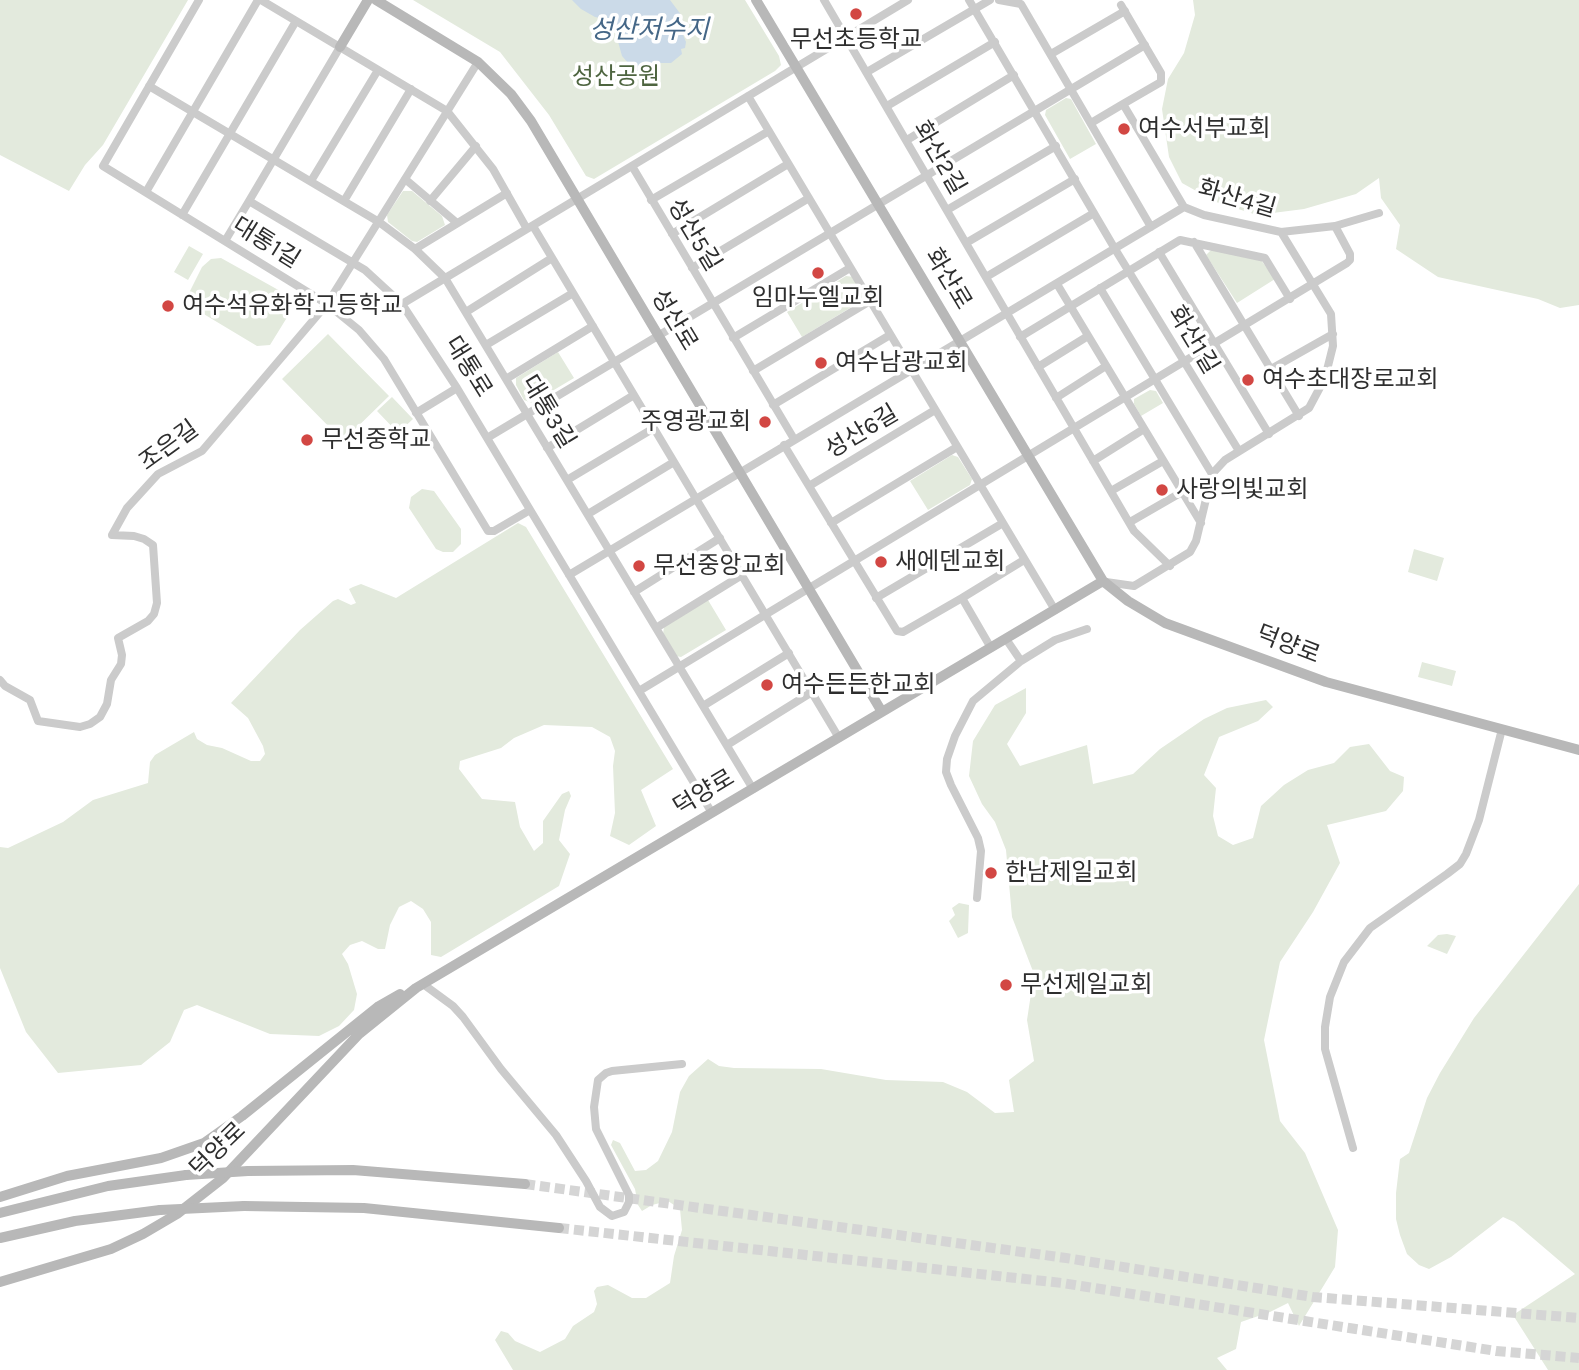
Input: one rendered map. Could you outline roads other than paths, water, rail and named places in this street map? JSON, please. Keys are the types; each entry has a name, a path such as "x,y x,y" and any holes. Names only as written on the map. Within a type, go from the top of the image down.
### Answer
{"street":[{"name":"대통1길","path":"199,0 103,166 327,304 359,330 377,350 488,531 494,531 530,510"},
{"path":"146,192 259,0 447,111 476,146 552,258 839,738"},
{"path":"225,241 368,0"},
{"name":"성산로","path":"376,0 478,62 521,107 882,712"},
{"name":"화산로","path":"756,0 1103,581"},
{"name":"화산2길","path":"824,0 1136,534 1170,566"},
{"path":"402,304 908,0"},
{"path":"867,72 971,4 989,0"},
{"path":"999,0 1021,4 1151,227"},
{"name":"화산1길","path":"971,4 1094,214 1239,452"},
{"path":"1051,54 1123,8 1145,45 1161,73 1161,82 1091,123"},
{"path":"182,215 296,20"},
{"path":"887,106 995,42"},
{"path":"487,438 1145,45"},
{"path":"327,304 478,62"},
{"path":"311,181 378,70"},
{"path":"906,140 1014,75"},
{"name":"대통3길","path":"149,86 379,222 415,249 446,278 753,789"},
{"path":"344,201 411,89"},
{"name":"성산6길","path":"748,96 1055,610"},
{"name":"화산4길","path":"1124,104 1184,207 1204,215 1281,232 1331,314 1333,350 1325,378 1314,401 1299,416 1225,460 1212,474"},
{"path":"651,200 769,131"},
{"path":"430,201 476,146"},
{"path":"947,211 1056,146"},
{"path":"672,234 788,164"},
{"name":"성산5길","path":"632,166 794,439"},
{"path":"405,179 457,223"},
{"path":"966,243 1075,179"},
{"path":"415,249 507,193"},
{"path":"692,268 809,198"},
{"name":"대통로","path":"249,201 353,262 379,280 402,304 457,388 712,813"},
{"path":"912,370 1184,207"},
{"path":"1281,232 1335,226 1380,213"},
{"path":"986,277 1094,214"},
{"path":"639,691 678,665 1312,286 1350,260 1350,254 1335,226"},
{"path":"1020,337 1180,240 1265,258 1290,299"},
{"path":"1194,242 1299,416"},
{"path":"1159,253 1269,434"},
{"path":"466,312 552,258"},
{"path":"733,338 850,268"},
{"path":"1057,284 1200,523"},
{"path":"1100,288 1212,474 1196,541 1190,552 1134,586 1103,581"},
{"path":"486,345 573,293"},
{"path":"753,371 870,301"},
{"name":"조은길","path":"0,680 8,688 30,700 38,721 80,727 100,717 109,699 111,680 121,664 118,638 152,618 158,599 153,545 134,536 112,535 127,508 153,478 202,451 327,304"},
{"path":"506,379 593,326"},
{"path":"1271,369 1333,334"},
{"path":"773,405 890,335"},
{"path":"1038,367 1088,336"},
{"path":"1056,398 1106,366"},
{"name":"성산6길","path":"569,575 912,370"},
{"path":"416,413 457,388"},
{"path":"547,448 634,395"},
{"name":"성산6길","path":"809,486 935,410"},
{"path":"567,480 654,428"},
{"path":"1093,461 1144,429"},
{"path":"784,445 900,633 1024,559"},
{"path":"831,523 957,447"},
{"path":"1111,491 1163,461"},
{"path":"588,514 674,462"},
{"path":"1129,522 1182,492"},
{"path":"876,598 1003,523"},
{"path":"634,592 720,538"},
{"path":"656,628 742,575"},
{"name":"덕양로","path":"0,1282 111,1249 177,1214 223,1178 359,1034 420,986 1103,581 1128,601 1165,622 1326,682 1579,750"},
{"path":"962,598 991,648"},
{"path":"977,898 981,851 978,838 946,772 947,759 973,701 1021,661 1055,640 1087,629"},
{"path":"1006,639 1021,661"},
{"path":"703,705 789,653"},
{"path":"727,745 812,692"},
{"path":"1353,1148 1325,1049 1325,1027 1330,997 1345,962 1370,928 1447,874 1466,854 1479,820 1502,729"},
{"path":"0,1197 67,1176 161,1158 204,1143 233,1123 379,1006 420,986 458,1011 501,1069 556,1135 600,1207 612,1216 624,1212 629,1195 596,1129 594,1096 598,1080 612,1071 682,1064"},
{"name":"덕양로","path":"0,1213 108,1186 186,1175 248,1171 353,1170 525,1184"},
{"path":"0,1238 75,1221 160,1210 244,1206 364,1208 559,1228"}],"water":[{"name":"성산저수지","path":"572,0 670,0 682,16 681,30 686,42 685,48 681,49 682,54 671,63 656,63 646,72 638,74 622,56 614,27 605,19 581,9"}],"tunnel":[{"path":"525,1184 1066,1258 1313,1297 1579,1318"},
{"path":"559,1228 1062,1283 1496,1351 1579,1358"}],"place":[{"name":"무선초등학교","path":"856,14"},
{"name":"여수서부교회","path":"1124,129"},
{"name":"임마누엘교회","path":"818,273"},
{"name":"여수석유화학고등학교","path":"168,306"},
{"name":"여수남광교회","path":"821,363"},
{"name":"여수초대장로교회","path":"1248,380"},
{"name":"주영광교회","path":"765,422"},
{"name":"무선중학교","path":"307,440"},
{"name":"사랑의빛교회","path":"1162,490"},
{"name":"새에덴교회","path":"881,562"},
{"name":"무선중앙교회","path":"639,566"},
{"name":"여수든든한교회","path":"767,685"},
{"name":"한남제일교회","path":"991,873"},
{"name":"무선제일교회","path":"1006,985"}],"park label":[{"name":"성산공원","path":"616,77"}]}
